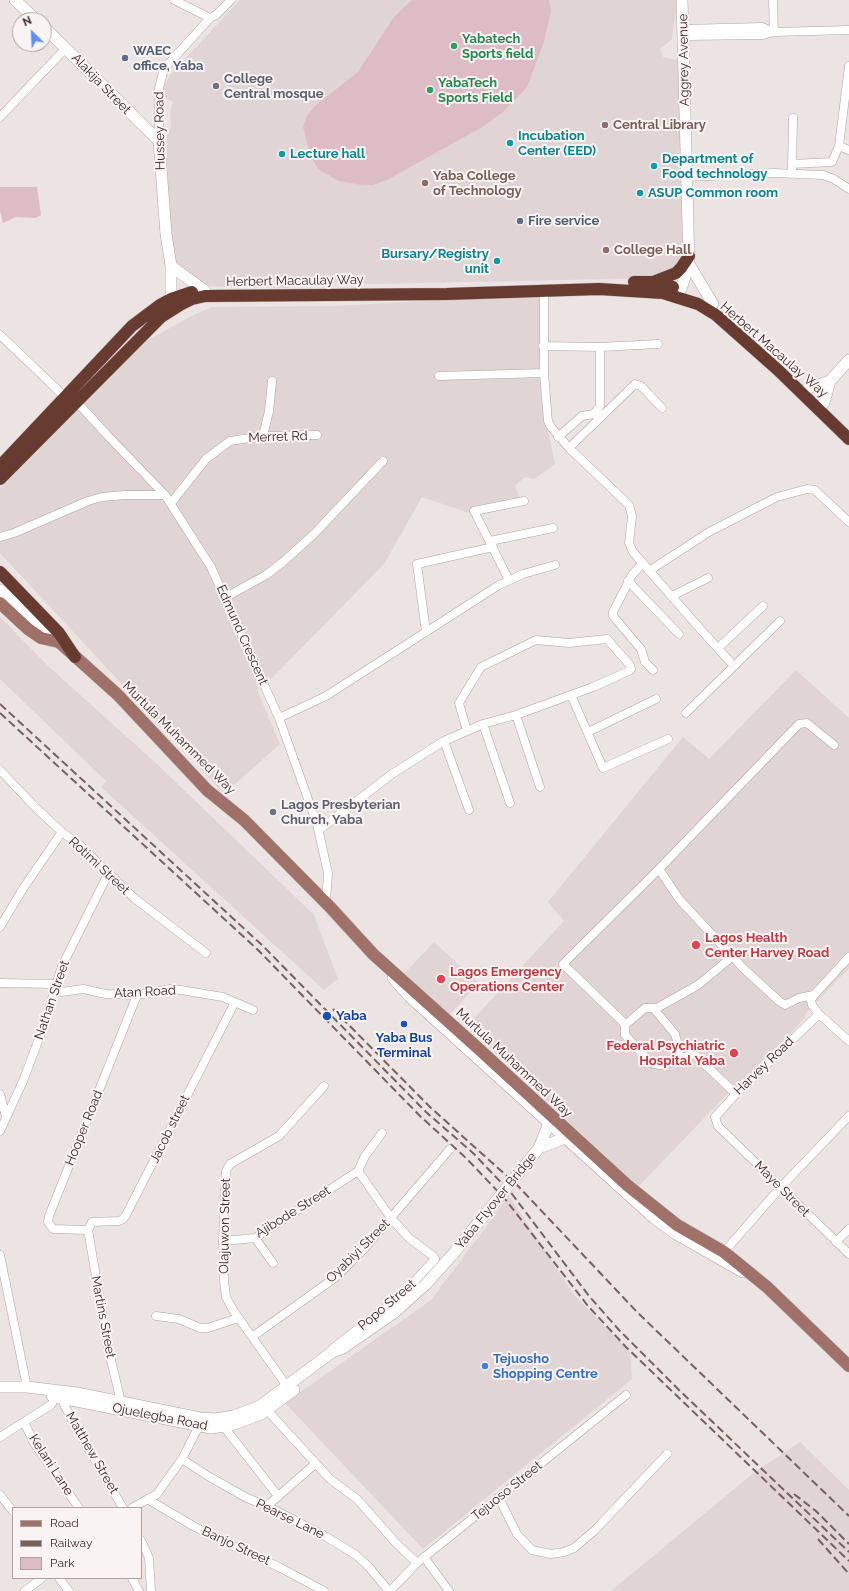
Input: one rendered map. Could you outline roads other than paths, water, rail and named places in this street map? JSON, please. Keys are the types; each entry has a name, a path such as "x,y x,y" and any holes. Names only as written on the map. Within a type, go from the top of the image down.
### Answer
{"highway":[{"path":"653,282 676,272 689,260"},
{"name":"Herbert Macaulay Way","path":"0,466 132,326 150,311 171,299 197,291 653,282 681,289 713,304 808,388 849,430"},
{"name":"Herbert Macaulay Way","path":"0,479 161,317 192,299 205,296 447,294 544,290 645,290 663,292 698,304 716,316 778,370 849,439"},
{"path":"0,572 59,633 75,657"}],"main road":[{"path":"15,0 28,12"},
{"name":"Aggrey Avenue","path":"682,0 689,260"},
{"name":"Alakija Street","path":"52,35 159,141"},
{"name":"Hussey Road","path":"159,141 166,234 171,266 171,299"},
{"path":"681,289 689,260"},
{"path":"689,260 713,304"},
{"path":"171,266 205,292"},
{"path":"824,403 830,381 849,360"},
{"path":"808,388 830,381"},
{"path":"0,590 59,642"},
{"path":"0,603 28,629 41,638 59,642"},
{"name":"Murtula Muhammed Way","path":"59,642 118,695 207,790 244,820 330,907 372,954 482,1051 627,1185 677,1225 724,1252 767,1287 849,1366"},
{"path":"372,954 410,997 565,1138 676,1234 767,1287"},
{"name":"Yaba Flyover Bridge","path":"453,1254 539,1148 549,1123"},
{"name":"Yaba Flyover Bridge","path":"539,1148 565,1138"},
{"name":"Ojuelegba Road","path":"0,1393 29,1394 59,1398 199,1426 224,1427 245,1421 267,1410 332,1352 347,1346 395,1312 426,1284 453,1254"},
{"name":"Ojuelegba Road","path":"0,1387 27,1387 77,1393 215,1419 234,1416 257,1408 338,1357 347,1346"}],"street":[{"path":"174,0 210,18"},
{"name":"Hussey Road","path":"159,141 159,88 164,70 210,18 216,15 231,0"},
{"path":"773,0 774,32"},
{"path":"684,33 762,27 774,32 849,30"},
{"path":"0,117 66,48"},
{"path":"792,164 832,162 839,146 849,66"},
{"path":"792,174 793,118"},
{"path":"839,146 849,150"},
{"path":"686,177 792,174 823,175 834,179 849,189"},
{"path":"544,290 544,373 548,421 558,437 629,505 632,516 628,543 649,571 734,666"},
{"path":"0,335 65,397"},
{"path":"544,346 600,347 658,344"},
{"path":"558,437 582,416 594,414 600,406 600,347"},
{"path":"440,376 544,373"},
{"path":"263,436 269,412 272,381"},
{"path":"569,448 635,384 641,386 662,408"},
{"name":"Edmund Crescent","path":"77,402 165,495 211,566 279,718 319,830 328,874 326,901 330,907"},
{"name":"Merret Rd","path":"171,503 206,459 218,448 230,441 263,436 316,435"},
{"path":"226,597 261,578 283,562 314,534 383,461"},
{"path":"649,571 723,525 777,497 807,489 815,490 849,522"},
{"path":"0,537 14,533 88,501 102,497 125,495 165,495"},
{"path":"509,580 474,511 524,502"},
{"path":"426,632 417,564 553,528"},
{"path":"643,563 628,581 614,608 613,616 641,649 644,660 653,670"},
{"path":"279,718 326,696 484,594 509,580 555,564"},
{"path":"672,596 708,578"},
{"path":"628,581 679,634"},
{"path":"718,648 763,606"},
{"path":"686,713 780,621"},
{"path":"319,830 392,774 444,741 483,724 516,715 571,696 631,669 607,639 569,643 536,640 484,665 459,703 466,731"},
{"path":"571,696 604,768 668,739"},
{"path":"588,732 656,699"},
{"path":"516,715 540,787"},
{"path":"736,1094 694,1054 660,1065 650,1063 626,1035 625,1025 563,964 659,869 799,724 807,723 834,746"},
{"path":"483,724 510,803"},
{"path":"444,741 469,810"},
{"name":"Rotimi Street","path":"0,770 62,832 81,846 134,898 206,953"},
{"path":"0,927 24,887 62,832"},
{"path":"659,869 679,899 743,968 785,1005 799,998 814,995"},
{"name":"Nathan Street","path":"0,1131 23,1081 69,950 109,872"},
{"path":"625,1025 645,1008 654,1009 698,985 733,956"},
{"path":"849,957 811,1000 812,1005 819,1014 849,1041"},
{"path":"0,983 56,984"},
{"name":"Atan Road","path":"54,993 83,990 106,994 137,995 170,989 209,994 253,1010"},
{"name":"Hooper Road","path":"88,1230 53,1229 48,1222 49,1216 137,995"},
{"name":"Jacob street","path":"88,1230 92,1222 119,1221 123,1220 126,1216 234,1002"},
{"path":"654,1009 675,1034 678,1044 679,1059"},
{"name":"Harvey Road","path":"716,1121 715,1117 736,1094 819,1014"},
{"name":"Olajuwon Street","path":"289,1389 238,1318 226,1297 223,1241 226,1171 230,1164 279,1136 324,1086"},
{"path":"0,1094 6,1117"},
{"path":"724,1252 780,1188 849,1116"},
{"name":"Maye Street","path":"716,1121 780,1188 849,1254"},
{"path":"358,1171 364,1156 382,1133"},
{"name":"Oyabiyi Street","path":"252,1337 336,1277 391,1218 450,1149"},
{"name":"Ajibode Street","path":"223,1241 255,1238 358,1171"},
{"name":"Popo Street","path":"319,1362 325,1355 404,1293 435,1260 433,1256 409,1238 391,1218 358,1171"},
{"path":"836,1242 849,1229"},
{"name":"Martins Street","path":"88,1230 109,1352 121,1402"},
{"path":"255,1238 272,1263"},
{"path":"0,1255 2,1277 27,1387"},
{"path":"156,1316 178,1319 200,1328 208,1328 238,1318"},
{"name":"Tejuoso Street","path":"389,1591 424,1557 626,1395"},
{"path":"0,1436 51,1405 59,1398"},
{"name":"Matthew Street","path":"59,1398 122,1507"},
{"path":"267,1410 315,1464 330,1479 357,1499 396,1543 417,1563"},
{"name":"Kelani Lane","path":"24,1422 34,1443 77,1507"},
{"path":"134,1507 149,1500 157,1494 182,1459 199,1426"},
{"path":"224,1427 278,1496"},
{"path":"499,1498 517,1534 532,1550 552,1554 564,1552 574,1548 594,1531 666,1454"},
{"name":"Pearse Lane","path":"182,1459 208,1476 248,1498 267,1506 325,1536 356,1555 368,1566 389,1591"},
{"path":"267,1506 315,1464"},
{"path":"0,1496 12,1510"},
{"name":"Banjo Street","path":"149,1500 195,1527 280,1567 324,1591"},
{"path":"142,1542 149,1558 152,1591"},
{"path":"424,1557 449,1591"},
{"path":"25,1591 41,1579"},
{"path":"60,1579 70,1591"},
{"path":"133,1579 139,1591"}],"railway":[{"path":"0,704 263,946 426,1112 473,1153 512,1194 589,1296 619,1330 678,1389 849,1552"},
{"path":"0,713 258,950 420,1116 466,1158 505,1199 588,1306 626,1347 849,1561"},
{"path":"333,1009 430,1107 518,1186 638,1313 849,1516"},
{"path":"794,1494 816,1511 849,1544"},
{"path":"818,1539 849,1574"}],"place":[{"name":"Yabatech Sports field","path":"454,46"},
{"name":"WAEC office, Yaba","path":"125,58"},
{"name":"College Central mosque","path":"216,86"},
{"name":"YabaTech Sports Field","path":"430,90"},
{"name":"Central Library","path":"605,125"},
{"name":"Incubation Center (EED)","path":"510,143"},
{"name":"Lecture hall","path":"282,154"},
{"name":"Department of Food technology","path":"654,166"},
{"name":"Yaba College of Technology","path":"425,183"},
{"name":"ASUP Common room","path":"640,193"},
{"name":"Fire service","path":"520,221"},
{"name":"College Hall","path":"606,250"},
{"name":"Bursary/Registry unit","path":"497,261"},
{"name":"Lagos Presbyterian Church, Yaba","path":"273,812"},
{"name":"Lagos Health Center Harvey Road","path":"696,945"},
{"name":"Lagos Emergency Operations Center","path":"441,979"},
{"name":"Yaba","path":"327,1016"},
{"name":"Yaba Bus Terminal","path":"404,1024"},
{"name":"Federal Psychiatric Hospital Yaba","path":"734,1053"},
{"name":"Tejuosho Shopping Centre","path":"485,1366"}]}
